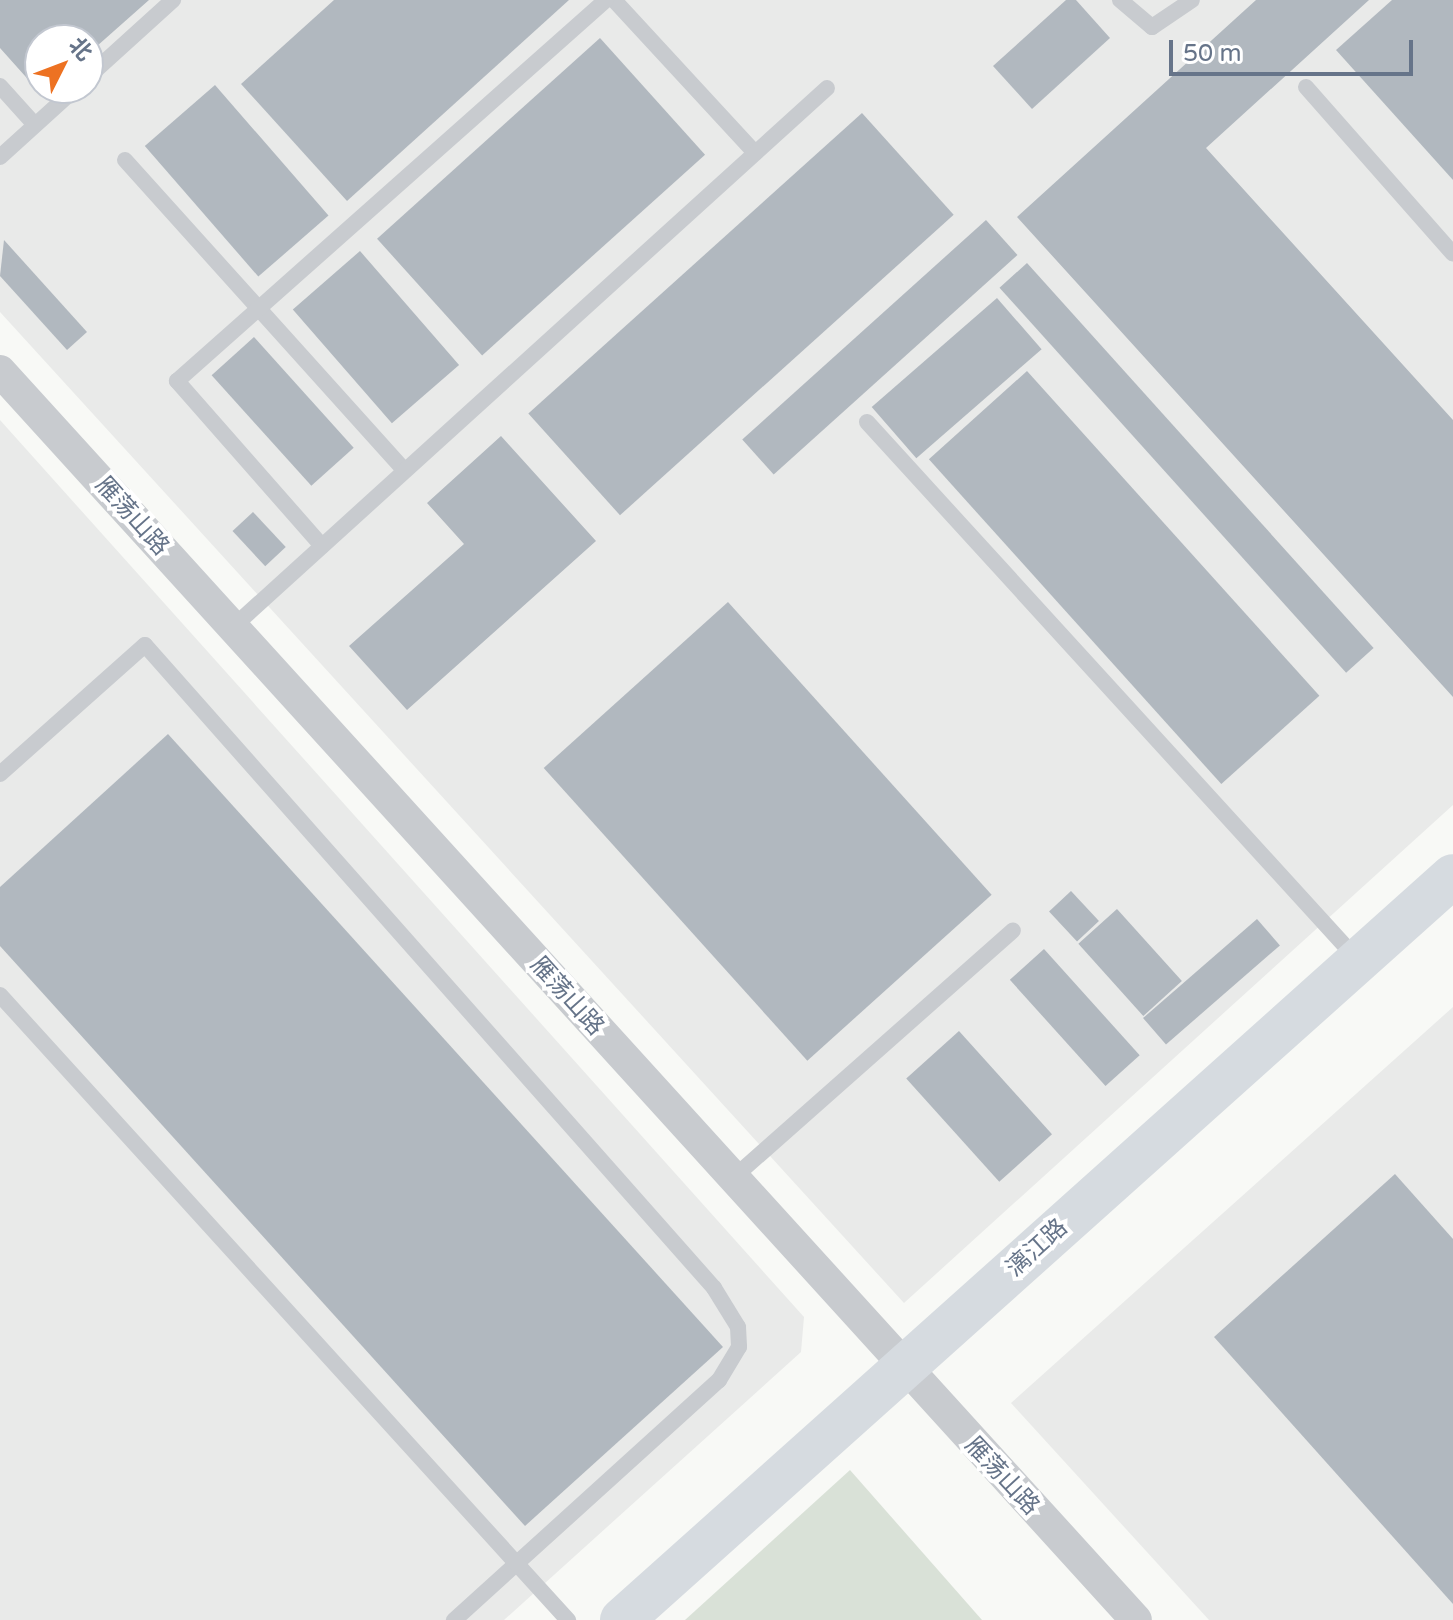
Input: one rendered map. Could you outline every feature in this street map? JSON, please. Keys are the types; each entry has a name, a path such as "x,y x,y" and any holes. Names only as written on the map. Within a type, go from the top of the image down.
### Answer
{"street":[{"name":"雁荡山路","path":"0,371 902,1368 1136,1620"},
{"name":"漓江路","path":"622,1620 1453,876"}],"lane":[{"path":"104,63 173,0"},
{"path":"322,546 177,381 606,0"},
{"path":"614,0 755,153"},
{"path":"1120,0 1152,27 1192,0"},
{"path":"0,86 35,125"},
{"path":"1306,87 1453,254"},
{"path":"233,627 827,88"},
{"path":"0,157 58,104"},
{"path":"125,160 405,471"},
{"path":"867,422 1358,961"},
{"path":"0,774 145,645 727,1306 738,1327 733,1364 454,1620"},
{"path":"732,1179 1013,930"},
{"path":"0,995 568,1620"}],"shaded area":[{"path":"0,0 1453,0 1453,805 904,1303 0,312"},
{"path":"0,420 804,1317 801,1352 504,1620 0,1620"},
{"path":"1453,1007 1453,1620 1209,1620 1011,1403"},
{"path":"850,1470 982,1620 685,1620"}],"building":[{"path":"0,0 149,0 104,40 104,24 24,24 24,75 0,48"},
{"path":"334,0 569,0 347,201 241,84"},
{"path":"1066,0 1076,0 1110,38 1032,109 993,66"},
{"path":"1256,0 1369,0 1206,148 1453,420 1453,697 1017,217"},
{"path":"1392,0 1453,0 1453,180 1336,50"},
{"path":"600,38 705,155 482,355 377,239"},
{"path":"215,85 328,216 258,277 145,146"},
{"path":"862,113 954,215 620,515 528,413"},
{"path":"986,220 1017,255 774,474 742,439"},
{"path":"4,240 87,332 67,350 0,276"},
{"path":"360,251 459,365 392,423 293,309"},
{"path":"1027,263 1374,648 1346,673 1000,288"},
{"path":"997,298 1042,349 916,458 872,407"},
{"path":"254,337 354,448 311,486 212,375"},
{"path":"1027,371 1319,696 1221,784 929,459"},
{"path":"501,436 596,541 407,710 349,646 464,544 427,503"},
{"path":"253,512 286,547 265,566 233,531"},
{"path":"728,602 992,895 807,1061 544,768"},
{"path":"168,734 723,1347 525,1526 0,946 0,887"},
{"path":"1071,891 1099,921 1077,941 1049,911"},
{"path":"1117,909 1182,981 1143,1016 1078,944"},
{"path":"1257,919 1280,945 1166,1044 1143,1018"},
{"path":"1044,949 1140,1055 1106,1086 1010,980"},
{"path":"959,1031 1052,1134 999,1182 906,1079"},
{"path":"1395,1174 1453,1239 1453,1604 1214,1337"}]}
